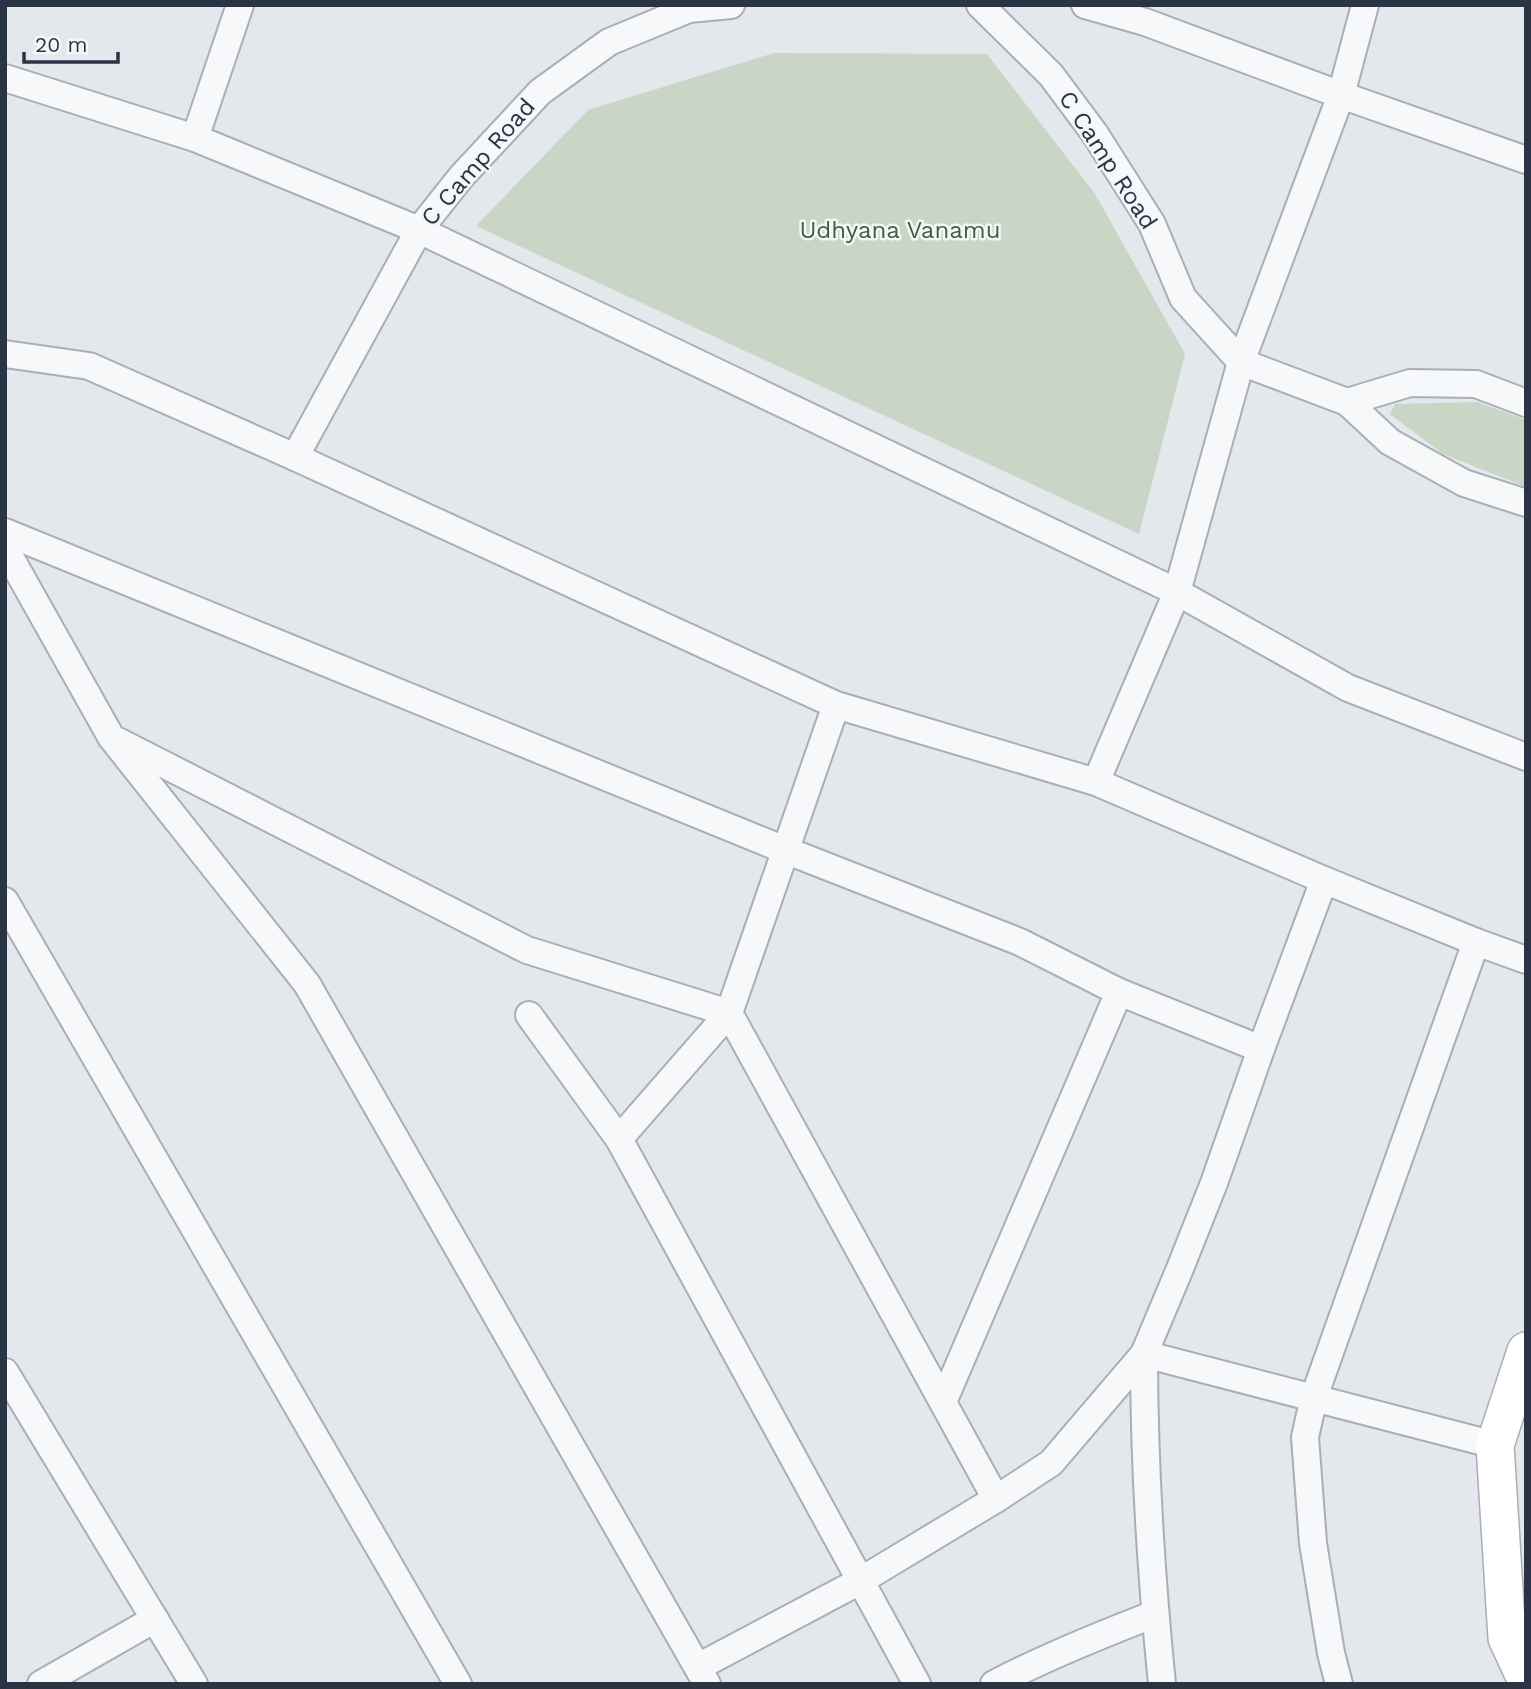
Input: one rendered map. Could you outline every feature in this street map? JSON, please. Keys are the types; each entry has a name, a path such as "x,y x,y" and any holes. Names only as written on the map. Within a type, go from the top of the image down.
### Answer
{"street":[{"path":"195,138 240,5"},
{"name":"C Camp Road","path":"295,457 418,230 461,177 540,92 609,42 689,9 731,5"},
{"name":"C Camp Road","path":"980,5 1051,75 1095,134 1152,224 1183,298 1241,362"},
{"path":"1085,5 1145,22 1341,96 1526,160"},
{"path":"1096,782 1177,592 1241,362 1341,96 1365,5"},
{"path":"5,78 195,138 418,230 1177,592 1348,688 1526,757"},
{"path":"5,354 89,366 295,457 836,705 1096,782 1324,880 1526,960"},
{"path":"1241,362 1347,402 1400,448 1464,484 1526,503"},
{"path":"1347,402 1410,383 1476,384 1526,403"},
{"path":"5,532 785,850 1020,942 1119,992 1261,1049"},
{"path":"5,548 111,737 307,984 702,1675 996,1499 1051,1463 1144,1354 1214,1183 1324,880"},
{"path":"619,1139 729,1013 836,705"},
{"path":"111,737 527,950 729,1013 996,1499"},
{"path":"5,901 458,1684"},
{"path":"1339,1684 1331,1653 1313,1543 1305,1437 1314,1397 1476,942"},
{"path":"943,1402 1119,992"},
{"path":"529,1014 619,1139 917,1684"},
{"path":"1526,1351 1495,1445 1507,1638 1526,1679"},
{"path":"1144,1354 1495,1445"},
{"path":"1144,1354 1144,1433 1162,1684"},
{"path":"5,1372 15,1411 155,1619 194,1684"},
{"path":"994,1684 1036,1662 1155,1614"},
{"path":"41,1684 155,1619"}],"green space":[{"name":"Udhyana Vanamu","path":"774,53 987,54 1095,194 1185,354 1139,534 476,226 588,110"},
{"path":"1477,402 1526,420 1526,487 1443,454 1390,414 1395,404"}]}
